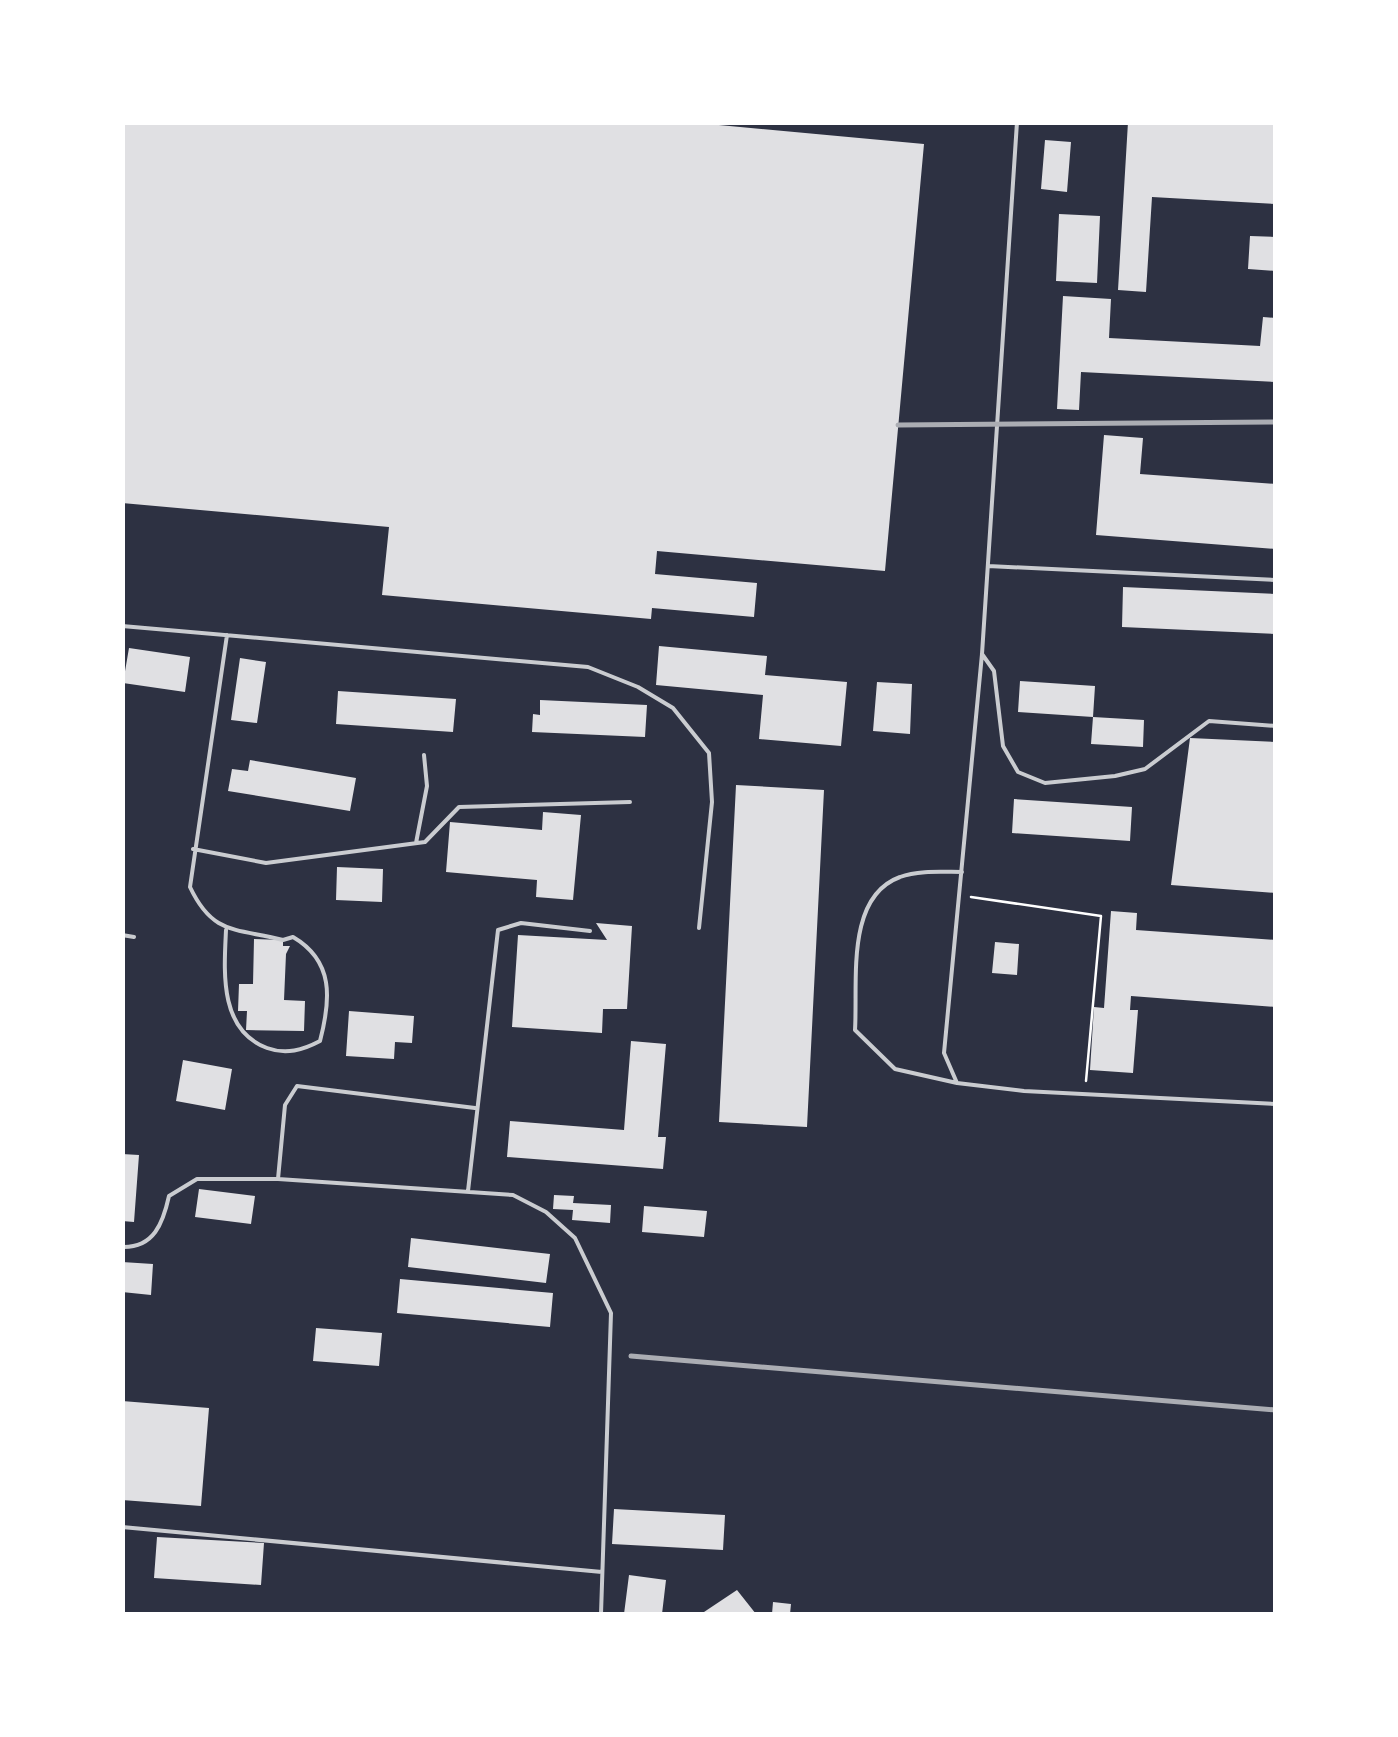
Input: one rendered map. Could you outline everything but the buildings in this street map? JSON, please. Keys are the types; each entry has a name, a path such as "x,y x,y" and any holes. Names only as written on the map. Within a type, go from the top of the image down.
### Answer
{"lane":[{"path":"957,1083 944,1053 982,654 1017,122"},
{"path":"988,566 1276,580"},
{"path":"122,626 588,666 638,686 673,708 709,753 712,802 699,928"},
{"path":"226,930 224,971 230,1010 245,1038 272,1050 302,1051 320,1041 328,993 318,958 310,948 293,937 283,940 226,930 201,911 190,887 227,635"},
{"path":"982,654 994,671 1003,746 1018,772 1045,782 1115,776 1145,768 1209,721 1276,726"},
{"path":"416,843 427,786 424,755"},
{"path":"193,849 266,863 425,842 459,807 630,802"},
{"path":"962,872 904,875 882,886 863,910 855,1030 895,1070 957,1083 1276,1104"},
{"path":"468,1191 474,1108 498,930 521,923 590,931"},
{"path":"122,935 134,937"},
{"path":"278,1178 286,1105 297,1086 474,1108"},
{"path":"122,1248 151,1239 164,1221 169,1196 197,1179 278,1178 513,1195 546,1212 575,1238 611,1313 601,1614"},
{"path":"122,1527 602,1572"}],"path":[{"path":"960,896 1101,916 1085,1093"}],"railway":[{"path":"898,425 1276,422"},
{"path":"631,1356 1276,1410"}]}
